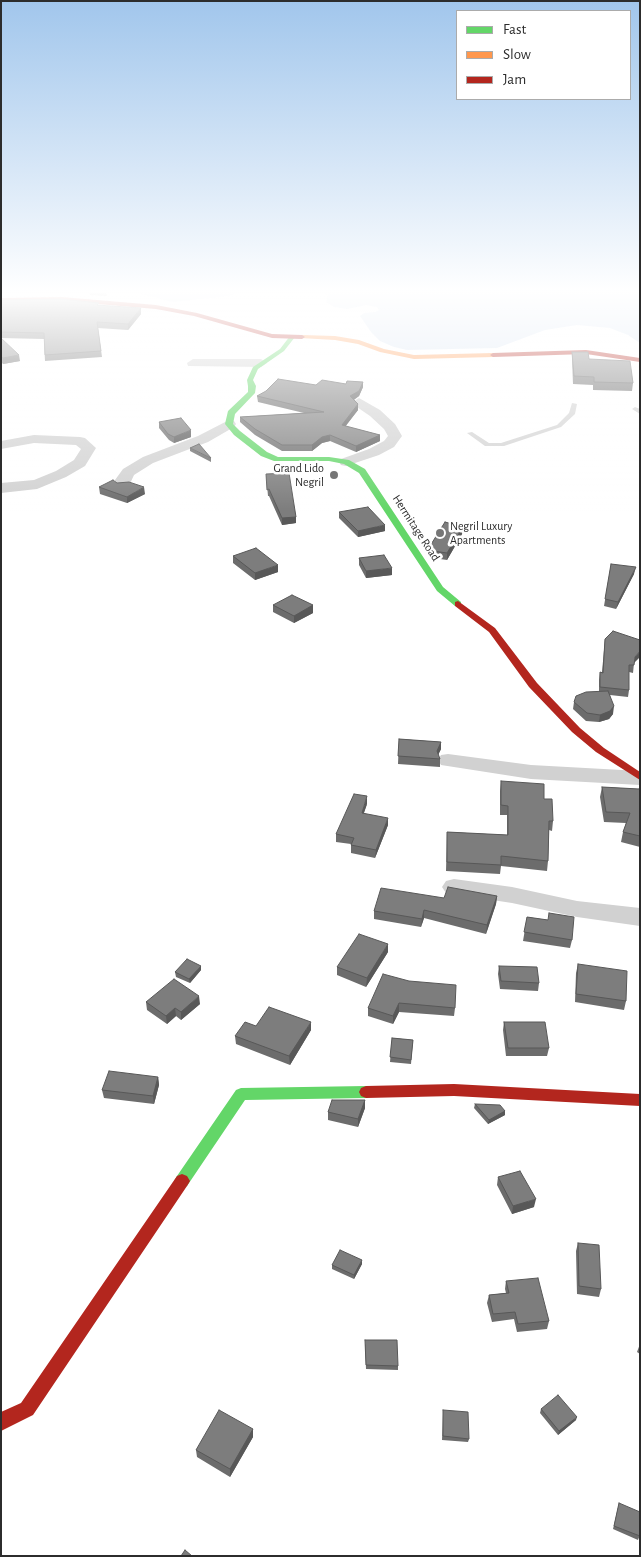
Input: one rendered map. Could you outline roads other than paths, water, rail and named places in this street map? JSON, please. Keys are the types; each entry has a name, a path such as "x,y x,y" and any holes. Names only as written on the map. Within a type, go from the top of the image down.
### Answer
{"street":[{"path":"123,485 122,480 128,472 148,460 195,442 229,424 231,412 251,393 252,374 259,366"},
{"path":"346,462 374,452 389,444 395,436 390,426 376,413 359,402"},
{"name":"Hermitage Road","path":"229,424 237,433 264,454 277,459 328,459 346,462 362,471 440,589 475,619 492,630 532,685 576,730 600,750 640,777"},
{"path":"1,445 34,439 62,439 80,441 89,448 80,463 61,474 37,484 1,488"},
{"path":"448,760 531,772 595,777 640,777"},
{"path":"454,887 512,895 578,909 640,917"},
{"path":"1,1422 27,1409 241,1094 454,1090 640,1100"}],"lane":[{"path":"470,433 487,445 502,445 559,426 572,414 574,404"}],"place":[{"name":"Grand Lido Negril","path":"334,475"},
{"name":"Negril Luxury Apartments","path":"440,533"}]}
